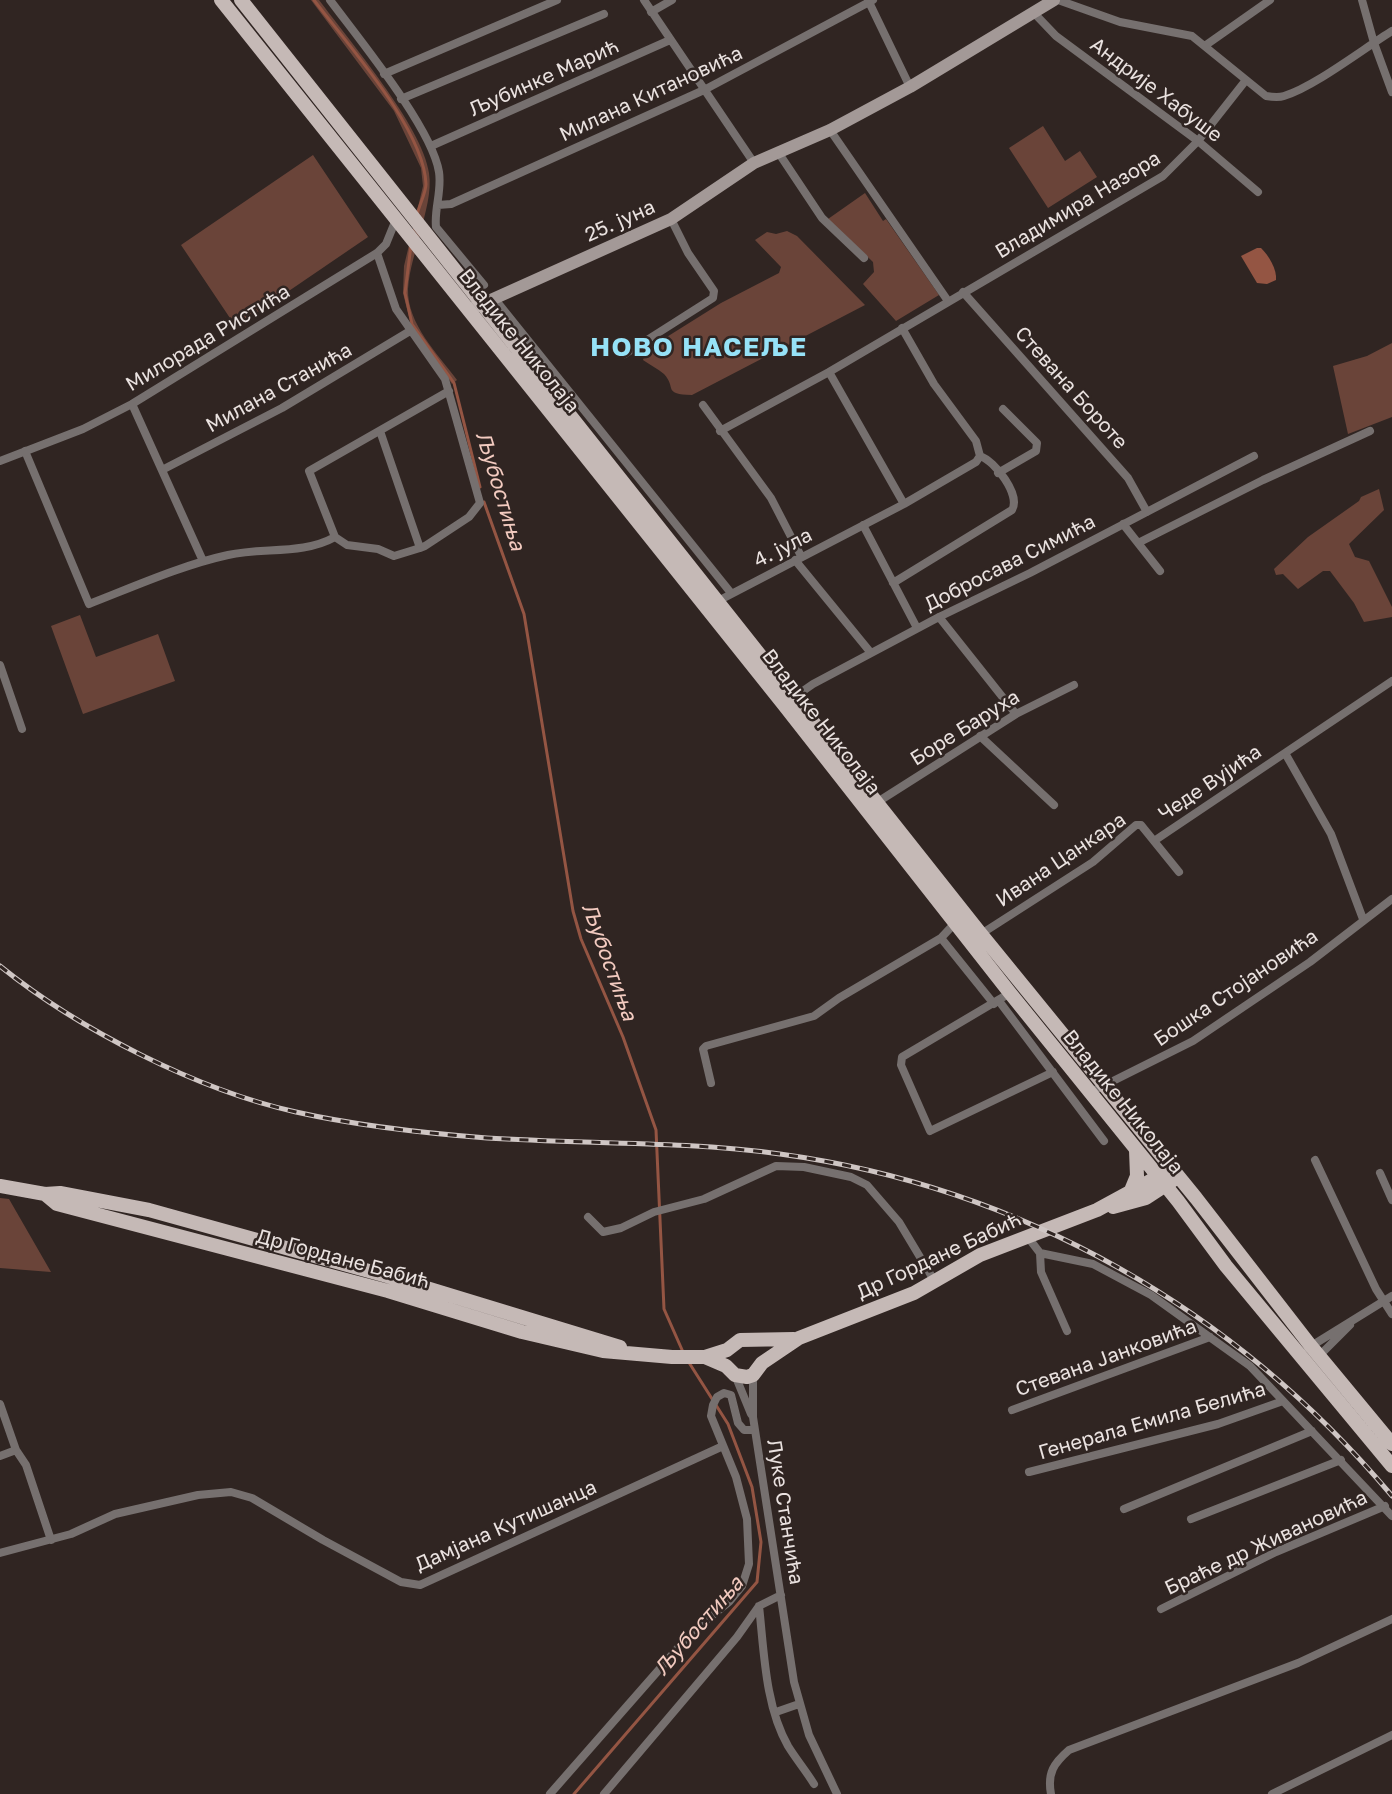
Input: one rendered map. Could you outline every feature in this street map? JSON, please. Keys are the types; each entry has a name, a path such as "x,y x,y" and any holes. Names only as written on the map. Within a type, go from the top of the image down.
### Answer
{"main road":[{"name":"Владике Николаја","path":"221,0 399,225 789,701 876,802 981,934 1136,1150 1163,1181 1303,1361 1392,1466"},
{"name":"Владике Николаја","path":"241,0 453,267 488,301 718,601 789,701 955,923 1001,1000 1093,1087 1175,1172 1310,1345 1392,1444"},
{"path":"1130,1193 1137,1176 1136,1150"},
{"name":"Др Гордане Бабић","path":"799,1338 904,1297 980,1255 1027,1236 1097,1210 1146,1198 1175,1172"},
{"name":"Др Гордане Бабић","path":"1097,1210 1130,1193 1163,1181"},
{"name":"Др Гордане Бабић","path":"0,1186 45,1194 57,1204 388,1291 522,1332 603,1352 672,1358 703,1357"},
{"path":"703,1357 727,1350 735,1342 799,1338"},
{"path":"703,1357 747,1377 753,1375 762,1363 799,1338"},
{"path":"751,1341 759,1348 762,1363"},
{"path":"727,1350 731,1371"}],"street":[{"path":"330,0 384,74 431,146 439,170 436,221 439,232 484,285"},
{"path":"384,74 557,0"},
{"path":"644,0 754,163"},
{"path":"651,12 672,0"},
{"path":"1056,0 1120,22 1185,33 1206,45 1266,96 1282,97 1392,31"},
{"name":"25. јуна","path":"469,310 671,219 754,163 830,130 910,87 1056,0"},
{"path":"1206,45 1259,2 1270,0"},
{"path":"1362,0 1374,43 1392,92"},
{"path":"870,1 910,87"},
{"name":"Милана Китановића","path":"438,205 451,204 704,90 870,1"},
{"name":"Андрије Хабуше","path":"1034,13 1056,36 1198,141 1258,192"},
{"path":"401,99 604,14"},
{"name":"Љубинке Марић","path":"431,146 670,40"},
{"name":"Владимира Назора","path":"720,431 829,372 1163,176 1198,141 1246,80"},
{"path":"830,130 948,301"},
{"path":"778,152 822,218 864,258"},
{"name":"Милорада Ристића","path":"0,460 83,429 132,404 377,254 399,225 407,209"},
{"path":"625,354 713,298 714,291 688,253 671,219"},
{"path":"377,254 392,301 410,331 439,369 449,391 480,503 469,517 441,538 420,548 394,556 378,549 347,545 335,537 309,471 449,391"},
{"name":"Стевана Бороте","path":"963,292 1128,477 1147,512"},
{"path":"488,301 730,594"},
{"path":"893,583 1015,506 1013,494 987,459 980,456 976,441 934,384 902,328"},
{"name":"Милана Станића","path":"162,471 282,408 410,331"},
{"path":"829,372 904,504"},
{"path":"132,404 202,561"},
{"path":"703,405 771,498 798,558 871,653"},
{"path":"998,473 1036,451 1037,447 1036,443 1003,410"},
{"path":"380,430 420,548"},
{"path":"1138,543 1263,480 1370,430"},
{"path":"25,451 89,604 202,561 248,550 315,547 335,537"},
{"name":"4. јула","path":"718,601 904,504 971,466 980,456"},
{"name":"Добросава Симића","path":"789,701 917,628 1030,573 1254,456"},
{"path":"1123,524 1160,571"},
{"path":"863,525 917,628"},
{"path":"939,617 1016,714"},
{"path":"0,665 22,729"},
{"name":"Чеде Вујића","path":"1154,841 1392,681"},
{"name":"Боре Баруха","path":"876,802 1016,714 1074,685"},
{"path":"980,736 1054,805"},
{"name":"Чеде Вујића","path":"1285,753 1331,834 1363,919"},
{"name":"Ивана Цанкара","path":"981,934 1093,862 1136,825 1141,825 1179,872"},
{"name":"Бошка Стојановића","path":"1071,1095 1193,1041 1310,962 1363,919 1392,899"},
{"path":"711,1083 704,1049 706,1046 805,1020 941,938 955,923"},
{"path":"941,938 1001,1000 1104,1141"},
{"path":"1001,1000 902,1057 901,1065 930,1131 1053,1072"},
{"path":"1315,1160 1392,1314"},
{"path":"588,1217 606,1233 654,1212 704,1198 776,1166 804,1167 851,1177 867,1185 882,1200 934,1282"},
{"path":"1380,1173 1392,1200"},
{"path":"1027,1236 1040,1253 1041,1272 1067,1331"},
{"path":"1040,1253 1093,1264 1151,1295 1210,1337 1257,1373 1392,1516"},
{"path":"1303,1361 1310,1345 1354,1321 1392,1296"},
{"path":"1303,1361 1320,1357 1354,1321"},
{"name":"Стевана Јанковића","path":"1012,1410 1210,1337"},
{"name":"Луке Станчића","path":"731,1371 753,1417"},
{"name":"Луке Станчића","path":"753,1375 753,1417 799,1704 820,1761 837,1794"},
{"path":"550,1794 692,1632 729,1602 742,1586 749,1564 747,1519 736,1477 711,1416 711,1410 717,1397 724,1393 731,1395 738,1423 744,1430 755,1430"},
{"name":"Генерала Емила Белића","path":"1029,1472 1218,1424 1283,1401"},
{"path":"0,1404 16,1450 26,1465 51,1540"},
{"path":"1124,1509 1312,1431"},
{"name":"Дамјана Кутишанца","path":"0,1553 51,1540 115,1514 198,1495 231,1492 252,1498 401,1582 420,1585 723,1446"},
{"path":"0,1456 16,1450"},
{"path":"1191,1519 1341,1460"},
{"name":"Браће др Живановића","path":"1161,1609 1276,1552 1385,1506"},
{"path":"604,1794 737,1637 759,1606 781,1595"},
{"path":"759,1606 776,1712 788,1745 814,1784"},
{"path":"1050,1794 1048,1779 1055,1762 1070,1750 1298,1663 1392,1619"},
{"path":"776,1712 799,1704"},
{"path":"1272,1794 1392,1735"}],"shaded area":[{"path":"311,0 319,0 383,84 424,154 430,188 410,275 409,302 425,338 457,380 452,384 411,325 403,293 404,266 423,186 421,168 394,111"},
{"path":"1043,126 1065,161 1080,151 1097,177 1048,208 1009,148"},
{"path":"313,155 368,237 236,327 181,245"},
{"path":"865,193 883,221 886,219 939,295 896,321 863,284 874,272 873,262 828,219"},
{"path":"787,231 797,236 865,305 692,395 673,392 664,374 643,360 646,350 721,303 779,273 781,267 755,240 767,232 776,234"},
{"path":"1261,248 1267,255 1275,271 1276,280 1267,284 1257,283 1241,256"},
{"path":"1392,343 1392,417 1348,434 1333,366 1367,356"},
{"path":"1379,489 1384,510 1349,544 1355,557 1369,561 1392,607 1392,617 1364,622 1354,603 1330,571 1323,571 1298,589 1283,574 1276,575 1274,569 1308,537 1359,501 1361,497"},
{"path":"80,615 96,657 158,634 175,681 83,714 51,626"},
{"path":"0,1198 9,1199 51,1272 0,1268"}],"waterway":[{"name":"Љубостиња","path":"314,0 382,88 412,138 422,162 426,184 417,215"},
{"name":"Љубостиња","path":"411,245 405,293 412,324 454,383 480,487"},
{"name":"Љубостиња","path":"484,502 524,614 573,911 581,939 623,1037 656,1130 664,1309 683,1352"},
{"name":"Љубостиња","path":"574,1794 757,1582 761,1542 752,1487 728,1424 688,1361"}],"railway":[{"path":"0,966 65,1012 140,1054 219,1089 296,1112 367,1125 463,1136 707,1147 780,1154 869,1171 956,1195 1039,1228 1118,1268 1194,1315 1265,1369 1331,1429 1392,1496"}],"district":[{"name":"НОВО НАСЕЉЕ","path":"699,348"}]}
